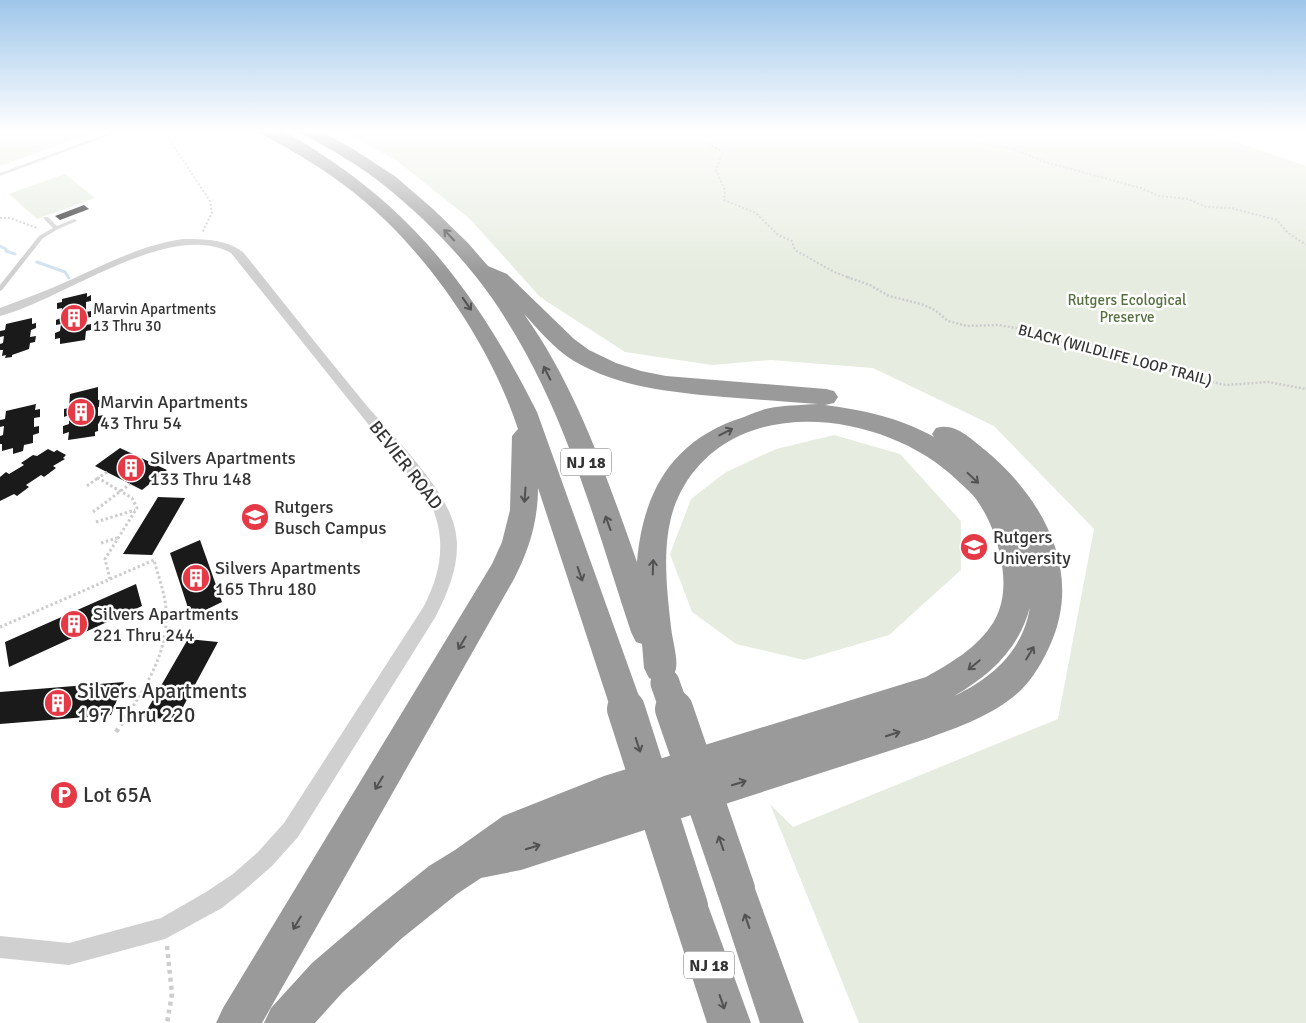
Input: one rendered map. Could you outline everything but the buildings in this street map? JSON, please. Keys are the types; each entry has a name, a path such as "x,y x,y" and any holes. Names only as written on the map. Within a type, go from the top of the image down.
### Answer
{"highway":[{"name":"NJ 18","path":"346,178 404,226 451,281 474,314 499,358 525,412 623,699 689,906 729,1023"},
{"name":"NJ 18","path":"382,178 408,197 434,220 482,271 528,337 566,410 663,675 782,1023"},
{"path":"469,864 521,851 817,759 964,709 990,695 1018,671 1028,657 1040,632 1048,591 1047,570 1042,546 1026,512 1007,485 981,459 939,430 892,410 856,401 674,385 621,373 595,362 566,344 500,278 482,271"},
{"path":"238,1023 504,570 516,542 524,510 526,479 525,412"},
{"path":"286,1023 327,978 387,925 443,880 469,864 516,829 604,794 934,690 967,671 994,648 1006,632 1014,614 1020,582 1013,538 993,501 977,482 951,459 905,432 868,420 821,413 778,414 757,419 722,434 698,451 683,466 672,482 662,504 654,542 652,578 663,675"}],"street":[{"name":"BEVIER ROAD","path":"0,312 61,288 130,254 158,246 196,242 217,244 232,249 239,254 435,498 444,512 448,527 450,550 448,566 441,589 430,611 291,830 265,859 214,900 165,928 69,954 0,948"}],"lane":[{"path":"46,218 54,226"},
{"path":"0,289 33,246 45,234 54,226 74,221"}],"path":[{"path":"195,178 210,201 212,213 196,242"},
{"name":"BLACK (WILDLIFE LOOP TRAIL)","path":"719,178 725,190 724,200 756,213 778,235 792,240 795,250 834,272 870,285 889,296 921,304 935,310 948,321 967,326 998,325 1022,329 1042,337 1159,364 1189,377 1226,384 1268,382 1306,389"},
{"path":"1099,178 1141,188 1159,196 1188,199 1206,207 1231,208 1277,220 1288,233 1306,245"},
{"path":"0,218 13,218 34,228 54,226"},
{"path":"87,486 106,472"},
{"path":"98,478 132,498 137,508 105,559 110,579"},
{"path":"93,512 130,484"},
{"path":"96,522 136,510"},
{"path":"101,543 118,538"},
{"path":"0,627 154,560 166,609 165,641 154,669 116,732"},
{"path":"165,928 172,994 167,1023"}],"green space":[{"path":"55,178 70,178 95,198 37,219 9,194"},
{"name":"Rutgers Ecological Preserve","path":"418,178 1306,178 1306,1023 859,1023 770,804 793,827 1058,719 1094,529 994,426 873,368 771,360 712,365 625,352 540,297 470,219"},
{"path":"834,435 900,454 961,521 961,570 889,635 804,660 736,644 692,612 670,554 691,499 726,472 776,449"}],"waterway":[{"path":"0,246 6,249 6,251 15,254"},
{"path":"37,262 65,272 69,278"}],"place":[{"name":"Marvin Apartments 13 Thru 30","path":"74,318"},
{"name":"Marvin Apartments 43 Thru 54","path":"81,412"},
{"name":"Silvers Apartments 133 Thru 148","path":"131,468"},
{"name":"Rutgers Busch Campus","path":"255,517"},
{"name":"Rutgers University","path":"974,547"},
{"name":"Silvers Apartments 165 Thru 180","path":"196,578"},
{"name":"Silvers Apartments 221 Thru 244","path":"74,624"},
{"name":"Silvers Apartments 197 Thru 220","path":"58,703"},
{"name":"Lot 65A","path":"64,795"}]}
